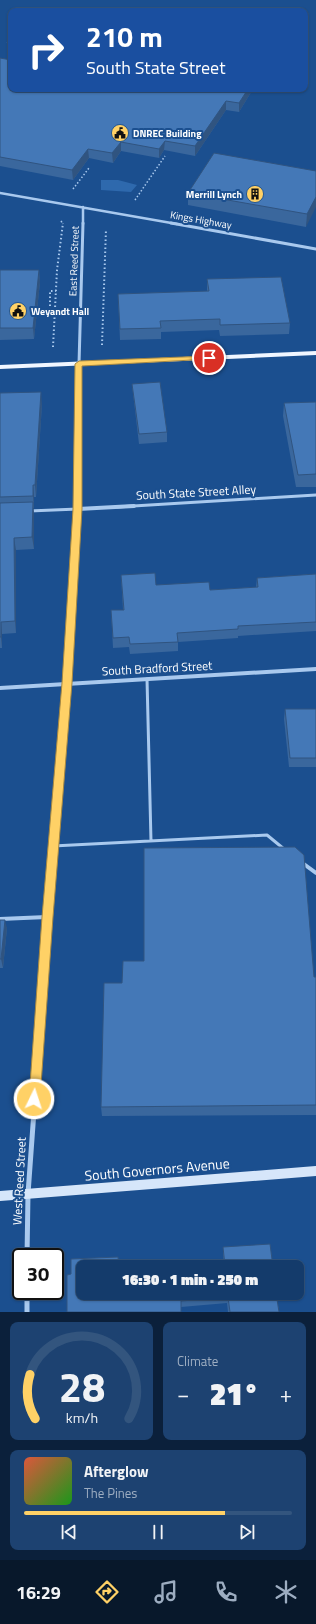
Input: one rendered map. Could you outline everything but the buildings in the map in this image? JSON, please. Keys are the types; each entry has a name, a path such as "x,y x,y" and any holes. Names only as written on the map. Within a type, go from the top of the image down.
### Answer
{"main road":[{"path":"0,367 316,353"},
{"name":"South Governors Avenue","path":"0,1196 316,1171"}],"street":[{"name":"Kings Highway","path":"0,192 316,249"},
{"name":"East Reed Street","path":"79,364 83,207"},
{"name":"West Reed Street","path":"27,1248 28,1194 47,917 67,683 78,509 79,364"},
{"name":"South State Street Alley","path":"78,509 316,495"},
{"name":"South Bradford Street","path":"0,688 316,669"},
{"path":"27,1300 27,1312"}],"lane":[{"path":"24,511 78,509"},
{"path":"147,679 151,841"},
{"path":"53,846 267,835 285,849"},
{"path":"298,859 316,873"},
{"path":"0,919 47,917"}],"path":[{"path":"134,202 165,156"},
{"path":"71,191 89,168"},
{"path":"53,352 56,291 63,223 61,220 58,220"},
{"path":"108,345 102,345 105,229 112,228"},
{"path":"42,310 50,310 50,291 56,291"}],"shaded area":[{"path":"101,180 118,180 137,185 131,192 101,190"}],"place":[{"name":"DNREC Building","path":"120,133"},
{"name":"Merrill Lynch","path":"255,194"},
{"name":"Weyandt Hall","path":"18,311"}],"route":[{"path":"34,1099 47,917 67,683 78,509 79,364 209,358"}]}
